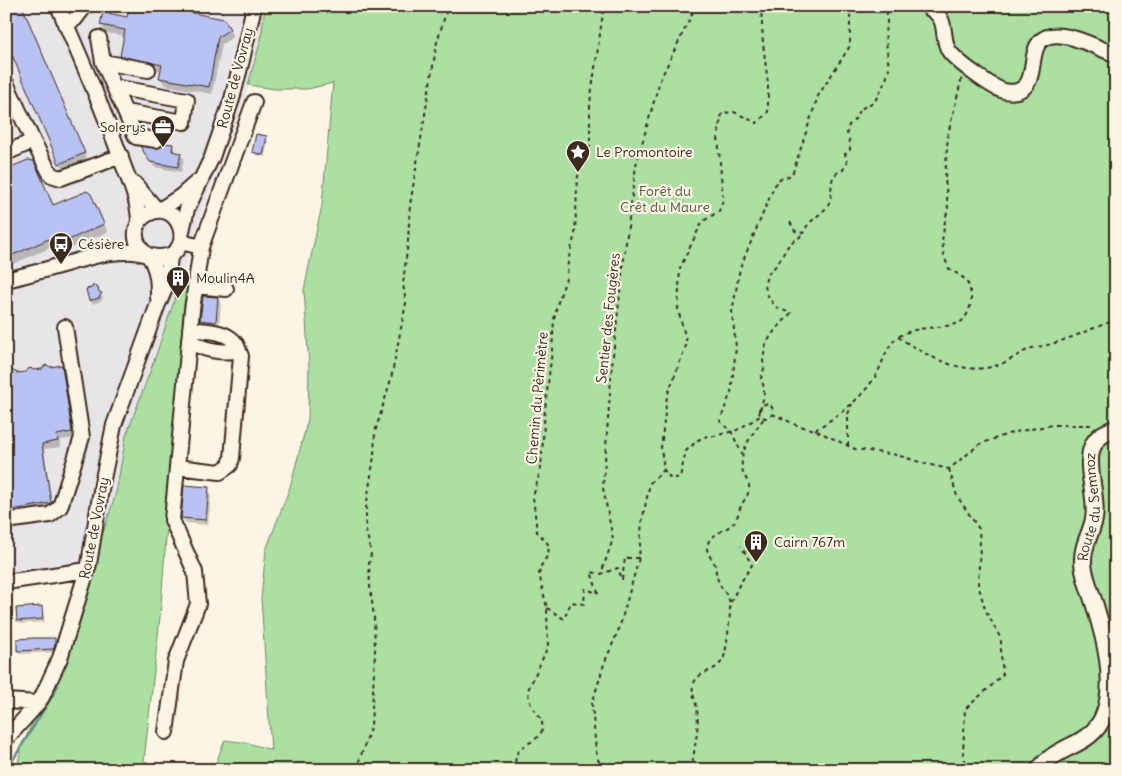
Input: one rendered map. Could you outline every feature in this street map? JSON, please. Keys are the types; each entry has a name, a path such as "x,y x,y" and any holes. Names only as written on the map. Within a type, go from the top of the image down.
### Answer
{"main road":[{"name":"Route du Semnoz","path":"1039,770 1058,752 1084,740 1094,732 1105,713 1108,700 1110,680 1109,659 1084,572 1083,551 1094,519 1095,505 1089,467 1092,446 1100,437 1113,430"}],"street":[{"path":"58,6 121,156 139,214 136,239 148,255"},
{"path":"65,24 75,19 86,6"},
{"name":"Route de Vovray","path":"181,237 187,209 212,157 232,99 254,6"},
{"path":"929,8 938,13 949,51 975,74 1001,90 1011,92 1020,90 1028,83 1032,72 1035,50 1041,40 1050,36 1076,39 1116,56"},
{"path":"99,38 103,64 136,137 156,140"},
{"path":"85,70 103,64 148,70"},
{"path":"7,85 51,175 61,178 121,156"},
{"path":"114,87 187,100 184,122 126,112"},
{"path":"166,732 176,661 198,604 195,572 172,520 195,286 201,247 254,102"},
{"path":"6,153 33,141"},
{"path":"128,176 158,211"},
{"name":"Route de Vovray","path":"158,211 181,196 203,176"},
{"path":"6,280 96,256 128,252 159,258 170,255 178,247 181,237 180,226 174,217 164,212 158,211 147,214 131,238 125,243 96,256"},
{"path":"181,237 201,247"},
{"name":"Route de Vovray","path":"148,255 154,266 158,283 158,304"},
{"name":"Route de Vovray","path":"6,739 38,703 60,658 87,570 114,426 158,304 168,282 170,255"},
{"path":"195,286 226,289"},
{"path":"6,521 50,515 60,507 82,437 65,327"},
{"path":"176,467 220,472 230,465 232,458 241,356 238,350 206,349 193,344 189,334"},
{"path":"6,582 87,570"},
{"path":"6,701 38,703"}],"path":[{"path":"356,770 371,726 375,653 366,508 374,456 375,432 391,379 406,303 403,284 410,206 437,42 448,6"},
{"name":"Chemin du Périmètre","path":"515,770 517,754 521,748 541,733 543,723 528,696 528,690 548,647 547,608 539,574 541,566 548,555 548,546 546,541 537,532 533,497 541,468 554,320 567,276 574,234 578,176 590,146 590,103 604,6"},
{"name":"Sentier des Fougères","path":"547,608 564,619 571,602 584,604 585,589 598,593 591,572 601,574 613,539 603,488 612,365 636,165 660,80 696,6"},
{"path":"761,6 768,84 768,112 756,123 734,112 722,113 718,137 724,200 719,211 702,222 680,268 678,310 687,343 667,396 661,448 664,470 671,478 680,477 686,451 698,440 707,436 737,430 762,415"},
{"path":"743,456 731,431 720,421 731,392 736,347 732,313 740,268 777,180 792,175 818,96 850,46 850,6"},
{"path":"790,222 793,229 803,233 807,226 829,204 834,175 838,171 843,170 846,162 845,154 850,150 847,133 849,126 862,108 874,101 886,80 889,68 885,32 887,6"},
{"path":"815,430 837,416 853,402 875,377 892,343 898,337 925,327 943,327 960,323 967,314 972,301 970,286 963,276 949,269 944,256 942,241 948,208 945,178 948,134 962,73"},
{"path":"765,417 760,410 764,388 760,378 764,370 766,344 772,334 791,313 776,306 765,286 766,279 792,241 800,238 802,234 800,232"},
{"path":"898,337 948,364 976,369 988,368 1003,363 1032,349 1116,320"},
{"path":"848,446 848,414 853,402"},
{"path":"692,770 698,725 698,710 693,690 694,683 698,677 718,667 725,656 730,604 718,580 715,565 708,553 707,547 715,535 724,531 737,519 738,511 750,490 743,470 743,456 749,438 765,417 769,417 772,414 773,408 769,404 763,405 760,410"},
{"path":"772,414 796,425 815,430 855,450 897,455 948,469"},
{"path":"948,469 980,444 1011,433 1052,425 1103,426 1113,430"},
{"path":"948,469 957,496 979,529 978,584 985,609 1001,639 1003,674 965,709 963,754 968,770"},
{"path":"601,770 596,751 592,704 604,664 619,629 639,558 642,521 650,483 664,470"},
{"path":"730,604 752,565 741,546"},
{"path":"601,574 618,568 622,580 625,558 639,558"}],"shaded area":[{"path":"6,6 265,6 261,39 245,97 198,224 155,358 126,436 116,493 92,566 6,579"}],"green space":[{"name":"Forêt du Crêt du Maure","path":"265,6 1116,6 1116,770 213,770 225,740 248,743 271,750 261,598 266,550 290,487 308,419 309,366 304,290 322,205 333,83 308,89 275,89 248,85 261,39"},
{"path":"183,274 189,279 184,305 160,617 143,770 16,770 22,746 34,719 62,669 84,607 92,566 116,493 126,436"}],"building":[{"path":"6,6 22,6 85,153 59,164 6,40"},
{"path":"129,6 178,6 178,10 224,19 230,29 218,37 209,87 159,78 162,65 120,56 125,30 100,25 103,12 127,17"},
{"path":"256,134 267,136 263,155 252,152"},
{"path":"164,143 173,144 172,151 181,153 178,167 150,162 140,146 159,148"},
{"path":"28,160 34,161 53,205 87,191 91,194 104,224 53,247 49,239 6,258 6,169"},
{"path":"93,285 102,293 99,298 89,301 86,289 92,288"},
{"path":"203,296 218,297 216,322 200,320"},
{"path":"47,365 50,367 62,365 72,432 57,435 58,441 42,444 51,503 6,511 6,375 12,370 17,373 26,372 31,368 33,370 42,369"},
{"path":"184,485 209,487 206,520 181,518"},
{"path":"42,606 43,619 17,621 16,608"},
{"path":"55,638 54,649 17,651 17,639"}],"waterway":[{"path":"11,763 58,685"}],"place":[{"name":"Solerys","path":"163,148"},
{"name":"Le Promontoire","path":"578,173"},
{"name":"Césière","path":"61,265"},
{"name":"Moulin4A","path":"178,299"},
{"name":"Cairn 767m","path":"756,563"}]}
